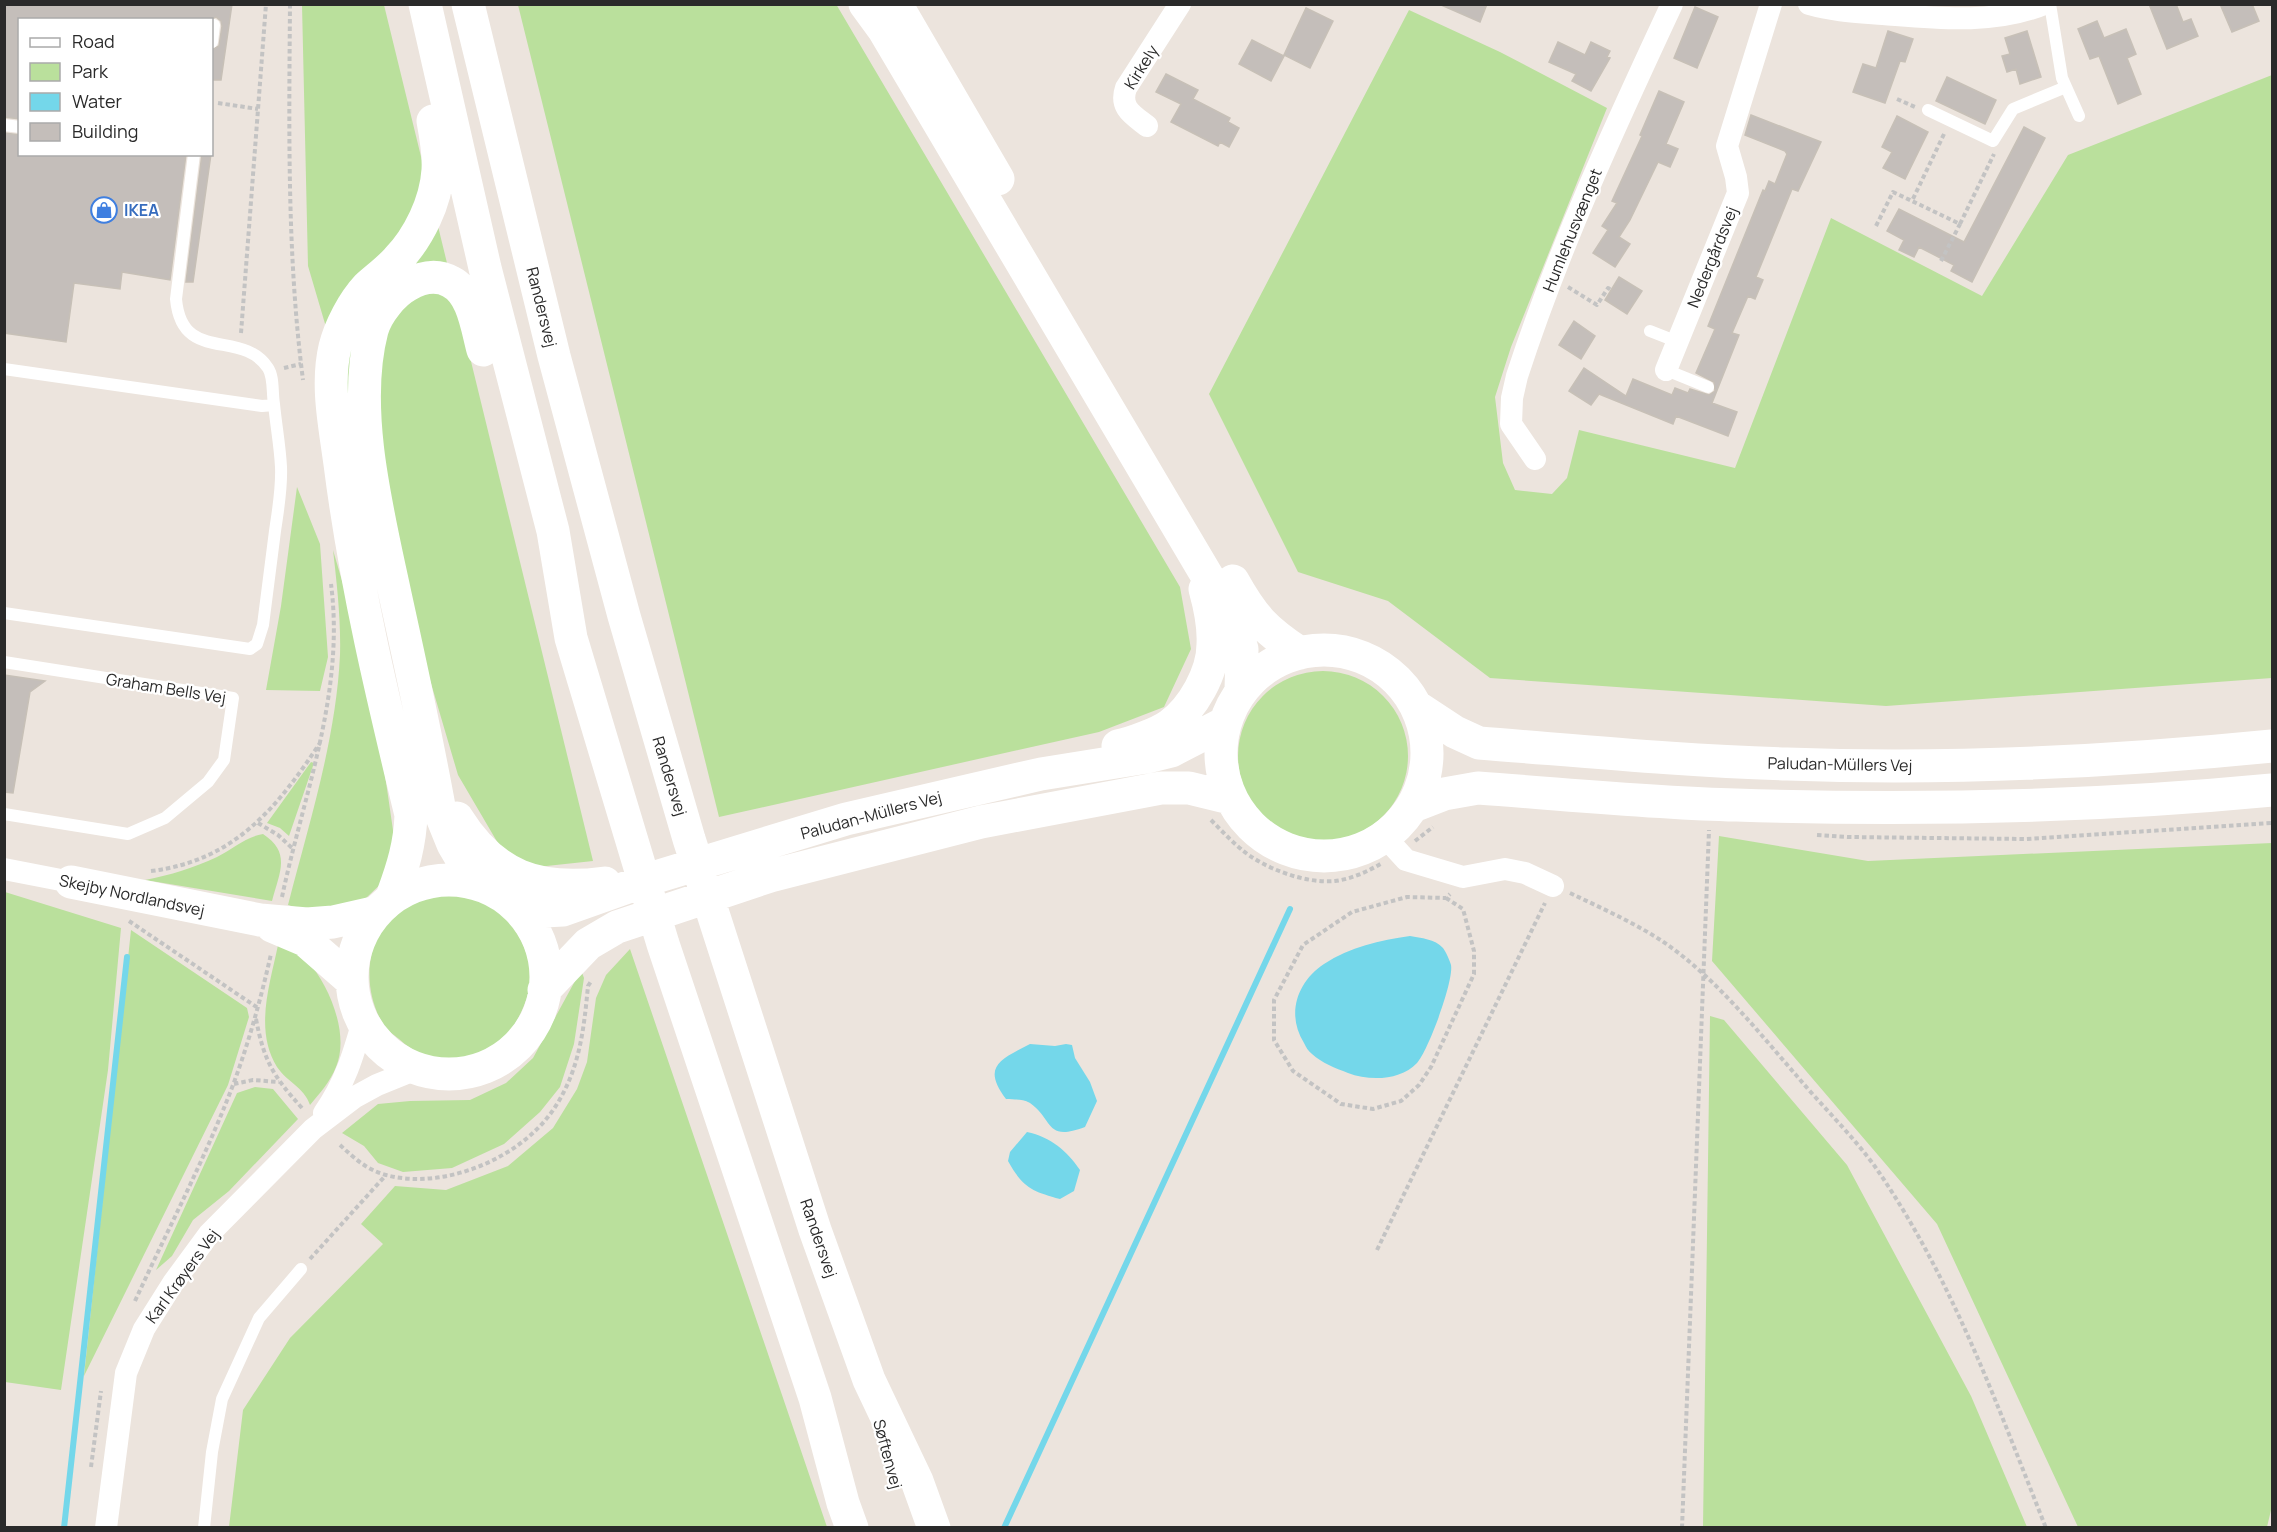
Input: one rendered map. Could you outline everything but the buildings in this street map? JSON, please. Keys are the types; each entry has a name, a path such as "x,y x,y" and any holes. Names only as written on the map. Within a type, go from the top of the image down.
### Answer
{"main road":[{"path":"385,903 418,882 447,878 476,883 500,895 518,908 537,938 543,960 544,990 539,1016 528,1038 506,1060 481,1072 449,1076 414,1070 386,1050 363,1021 352,981 361,938 385,903 406,859 411,815 377,678 345,506 332,403 332,380 335,346 348,316 366,289 397,260 412,242 432,199 438,171 433,118 408,4"},
{"path":"424,4 488,279 553,531 571,638"},
{"path":"865,4 890,41 1232,618 1242,649 1241,691"},
{"path":"896,4 1250,612 1276,637 1300,653"},
{"name":"Randersvej","path":"471,11 554,356 636,661 688,839 815,1230 869,1380 917,1481 934,1527"},
{"path":"476,883 453,844 440,812 376,505 364,411 366,360 373,327 385,306 401,289 417,280 432,277 444,278 456,284 472,309 533,536 571,638 647,866 663,944 815,1398 843,1503 852,1527"},
{"path":"1041,774 1087,752 1128,744 1170,725 1193,701 1206,676 1214,646 1211,612 1198,561"},
{"path":"1427,814 1425,777 1427,746 1417,707 1406,690 1385,670 1359,656 1330,650 1300,653 1278,660 1258,674 1241,691 1231,707 1225,723 1220,750 1222,775 1230,798 1247,823 1271,842 1299,854 1329,857 1392,845 1401,823 1427,814 1444,794 1478,788 1734,805 1889,808 2046,806 2272,790"},
{"name":"Paludan-Müllers Vej","path":"1417,707 1455,732 1479,743 1677,759 1790,764 2011,765 2174,756 2272,747"},
{"name":"Paludan-Müllers Vej","path":"518,908 544,911 563,909 647,866 1041,774 1171,751 1225,723"},
{"path":"430,759 458,820 474,843 495,862 515,874 539,884 575,887 647,866"},
{"name":"Paludan-Müllers Vej","path":"544,990 588,944 617,927 770,876 981,822 1161,788 1189,788 1230,798"},
{"name":"Skejby Nordlandsvej","path":"71,882 271,922 307,924 333,922 385,903"},
{"name":"Skejby Nordlandsvej","path":"271,922 305,940 352,981"},
{"name":"Søftenvej","path":"869,1380 897,1488 912,1527"},
{"path":"815,1398 874,1527"}],"street":[{"name":"Kirkely","path":"1147,126 1124,105 1123,96 1180,4"},
{"name":"Humlehusvænget","path":"1535,459 1511,424 1512,398 1522,359 1552,277 1605,147 1672,4"},
{"name":"Nedergårdsvej","path":"1666,370 1738,193 1727,146 1771,4"},
{"path":"1809,4 1844,10 1903,15 1977,18 1996,16 2044,4"},
{"path":"1392,845 1406,860 1463,877 1505,869 1525,873 1553,886"},
{"name":"Skejby Nordlandsvej","path":"4,869 71,882"},
{"name":"Karl Krøyers Vej","path":"106,1527 126,1373 144,1329 173,1283 209,1234 312,1129 339,1092 349,1069 363,1021"},
{"name":"Karl Krøyers Vej","path":"312,1129 355,1097 376,1085 414,1070"}],"lane":[{"path":"2050,4 2062,78 2079,116"},
{"path":"213,34 214,25"},
{"path":"1928,110 1993,141 2013,109 2066,87"},
{"path":"4,614 250,649 257,644 263,626 281,489 271,371 261,358 239,348 204,342 195,338 186,330 177,315 176,299 194,156"},
{"path":"1650,331 1678,342"},
{"path":"4,369 262,406 274,405"},
{"path":"1666,370 1707,387"},
{"name":"Graham Bells Vej","path":"4,662 233,698 224,760 208,782 165,818 128,834 4,814"},
{"path":"204,1527 212,1452 222,1399 259,1318 301,1269"}],"path":[{"path":"239,348 266,4"},
{"path":"290,4 289,124 294,271 304,387"},
{"path":"218,103 258,109"},
{"path":"1912,201 1951,121"},
{"path":"1941,261 1994,156 1993,141"},
{"path":"1876,226 1893,192 1960,224"},
{"path":"1552,277 1597,305 1608,288 1611,290"},
{"path":"130,1311 214,1131 256,1018 271,922 314,772 328,703 334,661 334,607 331,584"},
{"path":"147,871 170,868 206,856 229,844 258,823 292,784 321,741"},
{"path":"1203,816 1211,820 1241,850 1268,868 1298,877 1334,881 1366,873 1392,845 1427,814"},
{"path":"258,823 278,835 292,848"},
{"path":"1812,835 2026,839 2272,823"},
{"path":"1682,1527 1709,827 1717,828"},
{"path":"1446,898 1463,877"},
{"path":"1377,1250 1553,886 1627,921 1662,941 1703,973 1758,1032 1875,1167 1918,1237 1977,1353 2046,1527"},
{"path":"1407,897 1446,898 1462,909 1474,951 1473,974 1431,1067 1419,1085 1401,1101 1373,1109 1341,1104 1293,1071 1274,1040 1275,999 1303,945 1352,912 1407,897"},
{"path":"119,915 258,1008"},
{"path":"340,1145 360,1164 386,1175 422,1179 463,1173 504,1155 536,1132 557,1105 574,1071 582,1041 588,986 593,978"},
{"path":"256,1018 264,1054 279,1082 302,1107"},
{"path":"233,1085 254,1080 279,1082"},
{"path":"301,1269 386,1175"},
{"path":"90,1470 101,1389"}],"green space":[{"path":"836,4 1180,587 1191,649 1164,707 1099,732 719,817 518,5"},
{"path":"302,5 384,5 593,861 528,868 499,845 458,775 308,266"},
{"path":"1409,10 1500,52 1607,108 1511,347 1495,397 1503,463 1515,490 1552,494 1567,478 1579,430 1735,468 1831,218 1982,296 2068,155 2272,75 2272,678 1886,706 1490,678 1388,601 1298,572 1209,394"},
{"path":"297,487 320,544 328,657 320,691 266,690 281,606"},
{"path":"333,550 362,649 378,727 394,837 387,878 364,900 316,913 288,905 327,750 337,687 340,629"},
{"path":"1323,671 1356,677 1383,696 1402,723 1408,756 1402,789 1383,816 1356,835 1323,841 1290,835 1263,816 1244,789 1238,756 1244,723 1263,696 1290,677"},
{"path":"311,762 314,763 289,836 280,828 267,823"},
{"path":"263,834 272,841 280,856 280,873 272,901 145,880 199,865 250,838"},
{"path":"1719,836 1868,861 2272,843 2272,1506 2267,1527 2078,1527 1937,1224 1712,961"},
{"path":"446,890 473,895 498,910 517,933 529,961 529,990 513,1027 502,1041 489,1051 474,1058 459,1061 443,1061 428,1057 413,1050 388,1030 376,1009 369,977 374,944 391,916 413,898"},
{"path":"5,892 121,928 108,1070 61,1390 5,1382"},
{"path":"131,930 247,1008 249,1017 228,1085 84,1376"},
{"path":"278,945 307,960 315,970 330,996 339,1025 340,1054 336,1067 328,1082 310,1105 300,1089 277,1067 266,1038 268,991"},
{"path":"630,949 827,1527 229,1527 243,1410 290,1338 383,1244 361,1224 395,1186 446,1190 508,1166 553,1128 577,1089 587,1062 596,998 606,975"},
{"path":"581,970 584,978 574,1044 560,1087 540,1112 504,1144 452,1168 403,1172 378,1163 364,1146 342,1133 378,1104 470,1100 506,1083 533,1058"},
{"path":"1710,1016 1724,1020 1847,1165 1971,1396 2027,1527 1703,1527"},
{"path":"255,1087 273,1089 298,1119 229,1191 193,1220 172,1256 156,1270 237,1093"}],"water":[{"path":"1410,936 1428,939 1440,945 1451,965 1451,973 1439,1016 1417,1063 1410,1069 1393,1076 1365,1077 1356,1076 1329,1065 1309,1052 1299,1032 1295,1010 1301,989 1307,980 1324,964 1344,953 1376,942"},
{"path":"1030,1044 1072,1045 1075,1058 1090,1082 1097,1101 1085,1127 1063,1132 1056,1130 1027,1101 1006,1099 995,1079 995,1071 1003,1059"},
{"path":"1027,1132 1051,1141 1075,1163 1080,1170 1074,1191 1060,1199 1035,1191 1019,1177 1008,1161 1010,1152"}],"waterway":[{"path":"1004,1528 1290,909"},
{"path":"64,1528 127,957"}],"place":[{"name":"IKEA","path":"104,210"}]}
